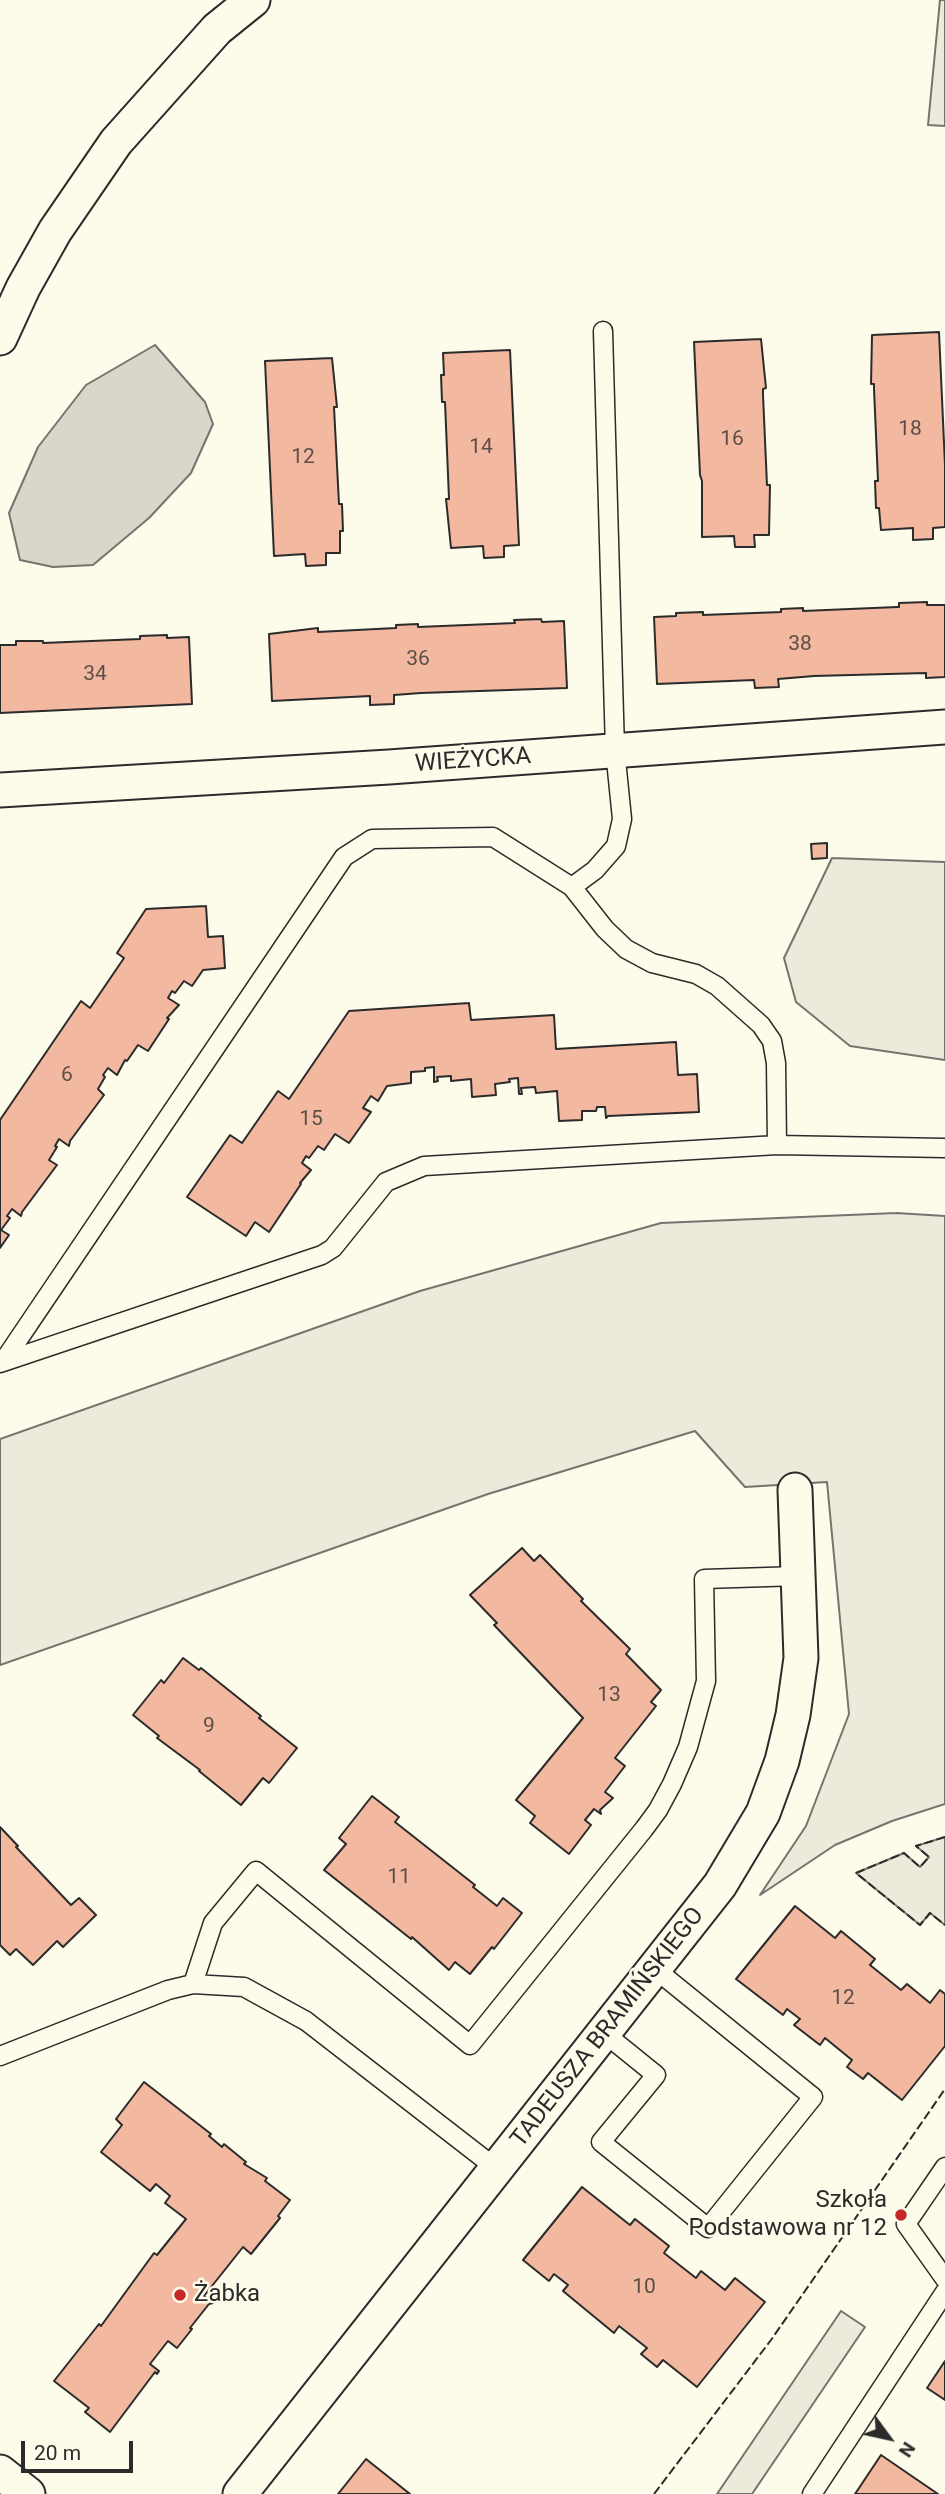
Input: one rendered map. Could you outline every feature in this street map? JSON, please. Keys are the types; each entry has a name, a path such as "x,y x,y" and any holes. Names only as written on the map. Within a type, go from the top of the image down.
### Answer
{"street":[{"path":"0,338 23,288 55,231 117,142 217,29 253,0"},
{"name":"WIEŻYCKA","path":"0,790 389,767 945,727"},
{"name":"TADEUSZA BRAMIŃSKIEGO","path":"240,2494 720,1885 763,1813 782,1761 793,1715 799,1669 795,1490"},
{"path":"0,2472 28,2494"}],"lane":[{"path":"572,887 595,870 616,846 622,819 615,750 603,331"},
{"path":"2,1362 344,857 372,839 493,837 572,887 605,929 626,949 652,962 695,974 717,986 761,1025 772,1041 776,1077 777,1145"},
{"path":"2,1362 322,1255 334,1248 386,1182 424,1166 777,1145 945,1148"},
{"path":"193,1983 213,1923 256,1871 470,2045 644,1829 672,1784 688,1747 706,1681 704,1579 799,1576"},
{"path":"604,2033 656,2075 601,2142 708,2228 813,2096 654,1969"},
{"path":"0,2056 168,1990 193,1983 244,1987 306,2021 497,2169"},
{"path":"945,2167 906,2224 945,2279"},
{"path":"812,2494 945,2292"}],"shaded area":[{"path":"940,0 945,0 945,126 928,125"},
{"path":"155,345 205,402 213,424 191,473 149,518 93,565 53,567 20,560 9,513 38,447 86,385"},
{"path":"832,858 945,862 945,1060 850,1046 796,1002 784,958"},
{"path":"896,1213 945,1216 945,1804 892,1821 835,1845 760,1895 806,1826 849,1714 827,1482 745,1487 695,1431 488,1494 0,1665 0,1439 420,1291 661,1223"},
{"path":"945,1837 945,1925 930,1913 920,1925 856,1873 904,1853 920,1867 929,1857 916,1846"},
{"path":"841,2311 865,2327 752,2494 717,2494"}],"building":[{"path":"939,332 945,527 933,528 933,539 913,540 913,528 881,530 879,508 876,508 875,481 878,481 874,384 871,384 872,335"},
{"path":"761,339 766,388 763,389 763,395 767,485 770,485 769,535 754,535 755,547 735,547 734,536 702,537 702,481 694,342"},
{"path":"510,350 519,545 504,546 504,557 484,558 483,546 451,548 446,499 449,499 445,402 442,402 443,353"},
{"path":"332,358 337,407 334,407 339,504 342,504 343,531 340,531 340,553 326,553 326,565 306,566 305,554 274,556 265,361"},
{"path":"927,602 927,605 945,605 945,677 926,678 926,673 814,676 778,679 779,687 755,688 754,680 657,684 654,617 676,616 676,613 703,612 703,615 781,612 781,609 803,608 803,611 899,607 899,603"},
{"path":"541,619 542,622 564,621 567,688 394,695 394,704 370,705 370,696 272,701 269,634 318,628 318,632 396,628 396,625 418,624 418,627 515,623 514,620"},
{"path":"167,635 167,638 189,637 192,704 0,713 0,645 16,645 16,641 43,643 140,639 140,636"},
{"path":"827,843 827,858 812,859 811,844"},
{"path":"206,906 208,937 223,936 225,968 203,970 192,986 184,981 175,993 172,991 168,998 179,1005 167,1018 169,1019 148,1051 138,1045 117,1075 108,1068 98,1089 104,1095 69,1146 59,1139 55,1146 57,1147 49,1160 57,1165 21,1216 12,1209 7,1216 10,1218 1,1230 9,1235 0,1248 0,1120 81,1001 90,1008 124,958 117,953 146,909"},
{"path":"469,1003 471,1020 554,1015 556,1049 676,1042 678,1075 697,1074 699,1112 606,1118 605,1107 597,1107 596,1111 582,1111 582,1120 559,1121 557,1091 536,1093 535,1087 521,1088 522,1094 519,1094 518,1078 495,1084 496,1095 472,1097 471,1079 451,1081 451,1076 437,1077 438,1081 434,1082 434,1067 425,1068 425,1071 411,1072 411,1083 387,1086 378,1101 371,1096 363,1108 371,1112 349,1143 335,1134 324,1150 318,1146 309,1158 306,1156 302,1163 311,1170 269,1232 255,1222 246,1236 187,1197 230,1135 242,1143 278,1091 289,1099 349,1011"},
{"path":"522,1548 534,1561 540,1555 583,1599 581,1601 630,1649 626,1654 661,1690 651,1702 656,1706 615,1758 625,1766 605,1792 613,1798 600,1810 601,1814 594,1809 585,1820 591,1825 569,1854 530,1823 535,1816 516,1800 583,1718 494,1625 497,1623 470,1595"},
{"path":"183,1658 199,1670 201,1668 297,1748 269,1783 263,1778 241,1805 157,1738 159,1736 133,1715 161,1680 164,1683"},
{"path":"372,1796 399,1817 395,1822 475,1885 473,1887 497,1906 503,1898 522,1913 470,1974 455,1962 449,1970 412,1937 411,1939 324,1870 346,1844 339,1838"},
{"path":"0,1827 71,1905 79,1898 96,1915 63,1947 57,1941 33,1965 16,1949 10,1955 0,1945"},
{"path":"795,1906 835,1938 841,1931 875,1959 870,1965 901,1990 907,1984 930,2003 940,1990 945,1994 945,2046 902,2100 868,2073 863,2079 847,2067 852,2060 825,2038 820,2045 794,2025 800,2019 787,2009 783,2015 736,1979"},
{"path":"144,2082 211,2134 209,2136 222,2147 224,2144 246,2162 244,2164 267,2178 265,2181 290,2200 278,2216 280,2218 251,2254 243,2247 204,2296 213,2303 209,2304 177,2348 168,2341 150,2364 159,2371 157,2374 155,2372 110,2432 85,2412 89,2408 54,2381 99,2324 101,2326 154,2253 157,2255 186,2219 165,2203 170,2196 156,2184 150,2191 101,2152 122,2125 116,2119"},
{"path":"582,2187 630,2225 635,2219 669,2246 664,2253 696,2278 701,2271 725,2290 735,2278 765,2302 697,2387 663,2360 657,2367 641,2354 647,2348 619,2326 614,2333 563,2291 568,2285 554,2274 549,2281 523,2260"},
{"path":"945,2361 945,2400 927,2388"},
{"path":"881,2455 938,2494 855,2494"},
{"path":"366,2459 410,2494 338,2494"}],"fence":[{"path":"945,1837 916,1846 929,1857 920,1867 904,1853 856,1873 920,1925 930,1913 945,1925"},
{"path":"654,2494 771,2340 945,2089"}],"place":[{"name":"Szkoła Podstawowa nr 12","path":"901,2215"},
{"name":"Żabka","path":"180,2295"}]}
